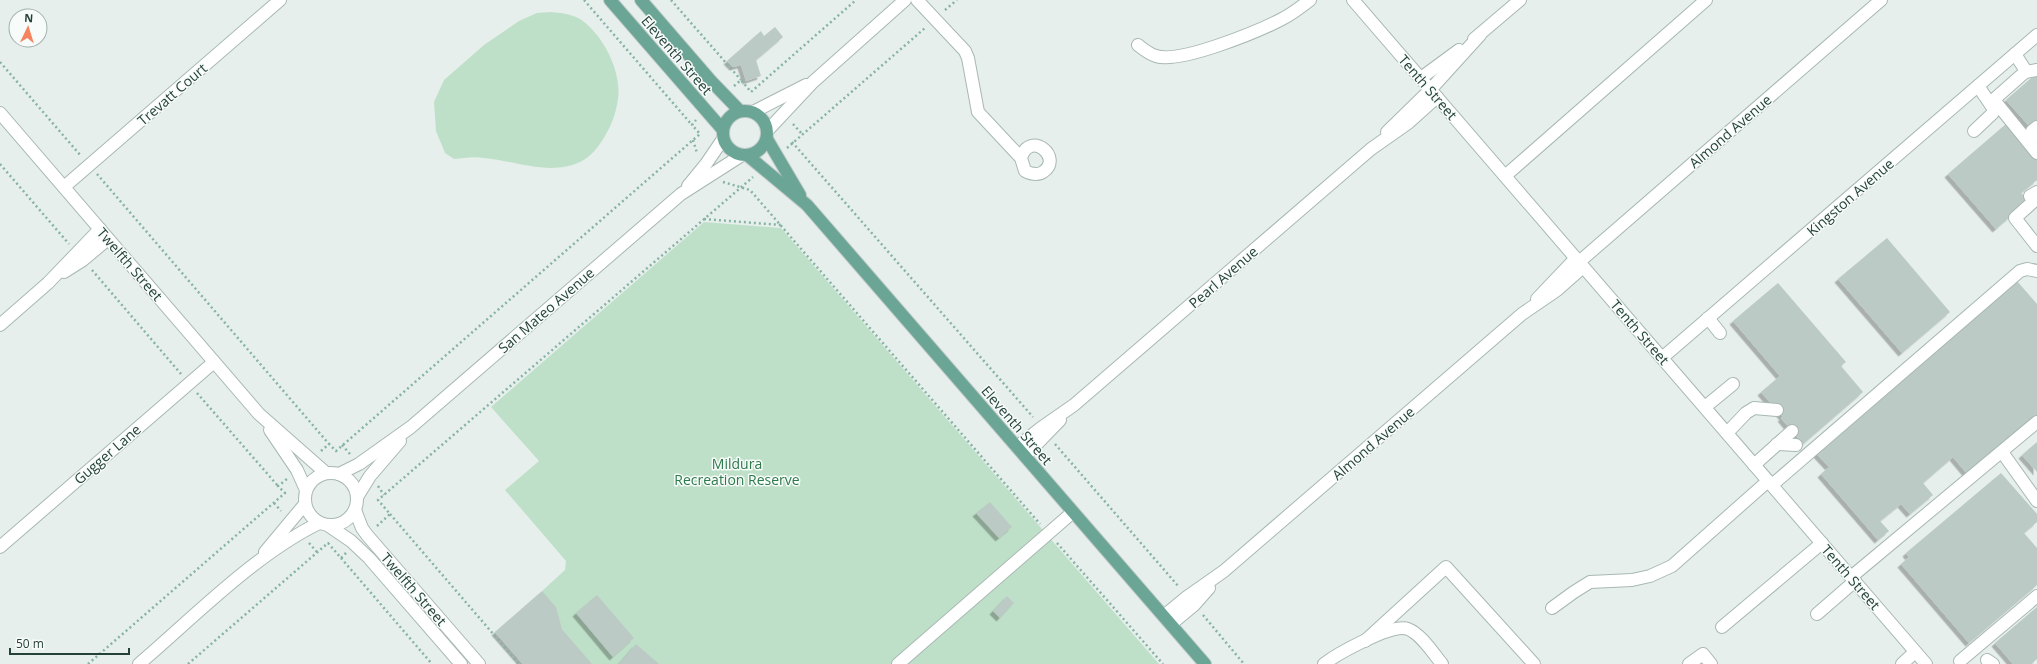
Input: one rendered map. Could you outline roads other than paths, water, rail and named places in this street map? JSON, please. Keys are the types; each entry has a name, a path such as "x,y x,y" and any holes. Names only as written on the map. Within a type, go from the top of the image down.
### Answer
{"main road":[{"name":"Eleventh Street","path":"610,0 706,111 723,134"},
{"name":"Eleventh Street","path":"641,0 740,111"},
{"path":"740,111 753,112 763,119 768,135 760,151 744,155 730,150 723,134 729,118 740,111"},
{"name":"Eleventh Street","path":"768,135 778,158 807,205"},
{"name":"Eleventh Street","path":"744,155 765,169 807,205 1205,664"}],"street":[{"name":"Trevatt Court","path":"64,187 280,0"},
{"path":"768,135 813,82 905,0"},
{"path":"917,0 965,52 968,58 978,112 1021,158"},
{"path":"1138,45 1156,56 1164,58 1184,55 1230,41 1265,27 1283,19 1310,0"},
{"name":"Tenth Street","path":"1353,0 1926,664"},
{"name":"Pearl Avenue","path":"1421,78 1480,35 1520,0"},
{"path":"1505,176 1706,0"},
{"name":"Almond Avenue","path":"1167,620 1522,314 1557,290 1580,262 1881,0"},
{"name":"Pearl Avenue","path":"1021,451 1434,93 1480,35"},
{"name":"Kingston Avenue","path":"1662,358 2037,35"},
{"path":"1992,102 2031,71 2024,68 2015,54"},
{"path":"753,112 813,82"},
{"path":"1978,86 2037,153"},
{"path":"1974,131 1993,113 1992,102"},
{"name":"Twelfth Street","path":"0,113 259,414 297,470 306,490"},
{"path":"2037,127 2032,131 2037,138"},
{"name":"San Mateo Avenue","path":"681,194 706,164 723,134"},
{"name":"San Mateo Avenue","path":"339,474 359,464 411,427 681,194 744,155"},
{"path":"2037,192 2030,196 2034,201 2015,218 2037,246"},
{"path":"80,256 100,230"},
{"path":"0,324 80,256 108,239"},
{"path":"1552,608 1590,582 1632,580 1650,576 1672,566 2020,271 2027,269 2037,271"},
{"path":"1708,318 1720,333"},
{"name":"Gugger Lane","path":"0,547 214,362"},
{"path":"1705,407 1732,384"},
{"path":"1727,434 1746,413 1754,408 1777,410"},
{"name":"Twelfth Street","path":"259,414 326,473"},
{"path":"1817,614 1853,579 2037,422"},
{"name":"San Mateo Avenue","path":"358,497 370,476 411,427"},
{"path":"1754,465 1792,431"},
{"path":"1778,444 1796,445"},
{"path":"2002,452 2037,501"},
{"path":"139,664 257,563 300,533 324,524 344,522 351,517 355,510 358,497 352,483 339,474 326,473 313,479 306,490 305,504 307,512 324,524"},
{"path":"257,563 305,504"},
{"name":"Twelfth Street","path":"355,510 362,528 367,535 479,664"},
{"path":"898,664 1073,512"},
{"name":"Twelfth Street","path":"324,524 356,545 461,664"},
{"path":"1722,627 1822,543"},
{"path":"1365,641 1446,567 1534,664"},
{"path":"1960,661 2037,596"},
{"path":"1324,664 1350,646 1396,629 1406,628 1414,633 1442,664"},
{"path":"1902,664 1916,652"},
{"path":"1689,664 1702,654 1711,664"}],"park label":[{"name":"Mildura Recreation Reserve","path":"737,472"}]}
